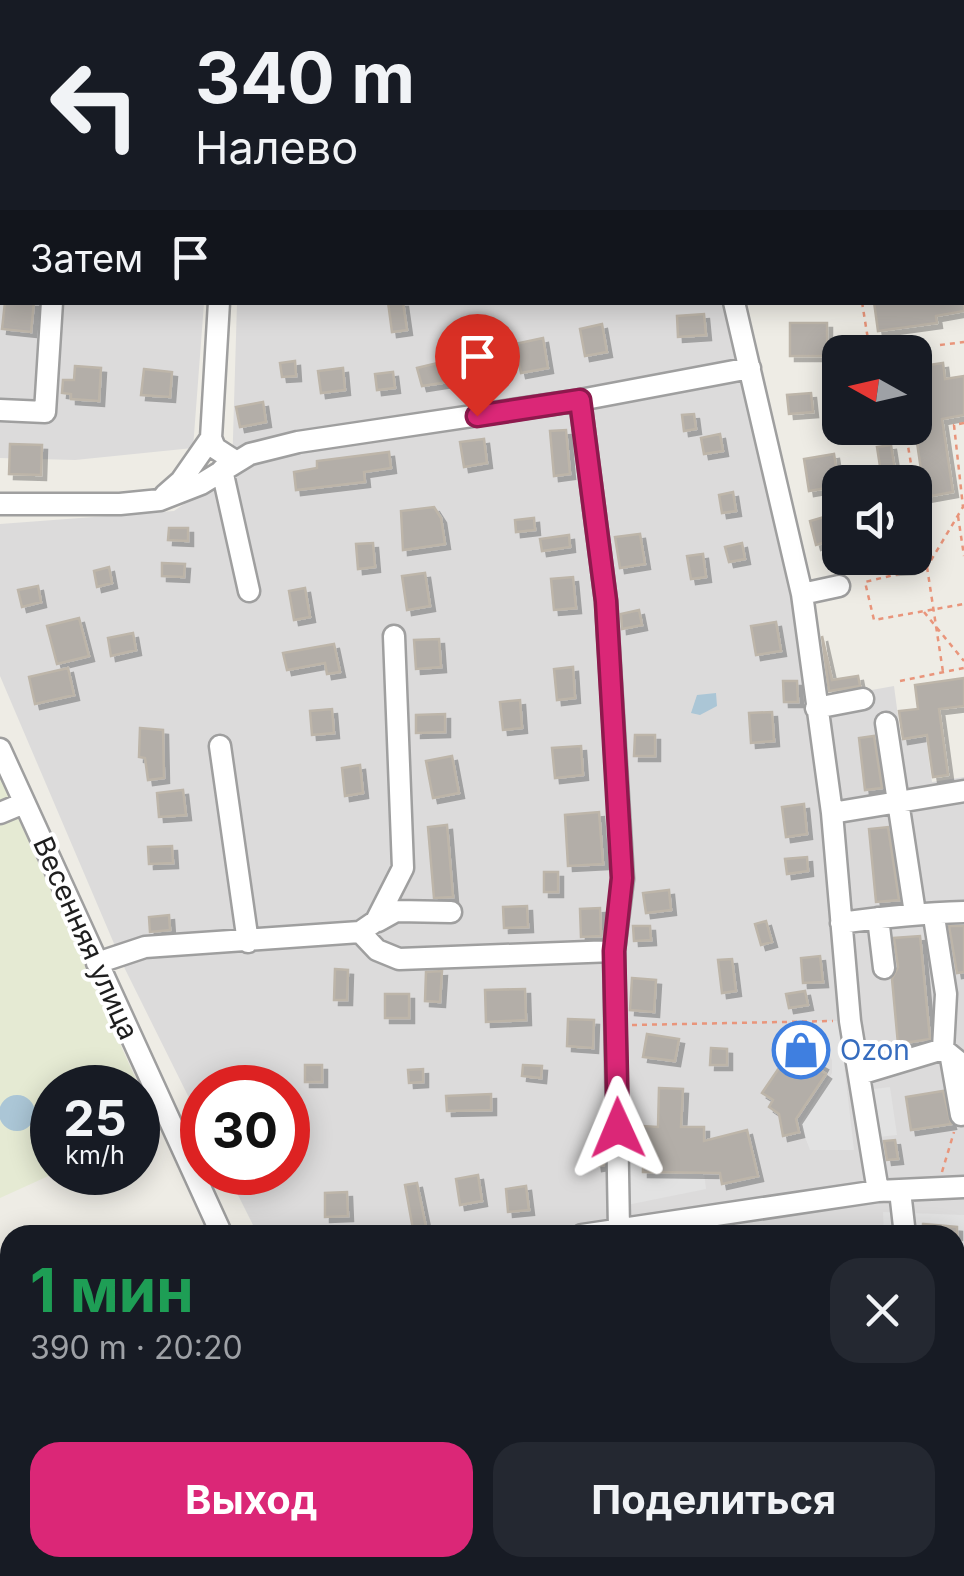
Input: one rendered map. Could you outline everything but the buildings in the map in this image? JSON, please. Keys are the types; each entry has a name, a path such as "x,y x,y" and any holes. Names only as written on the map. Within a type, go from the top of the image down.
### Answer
{"street":[{"path":"0,410 45,412 52,305"},
{"path":"218,305 210,438 229,465 249,591"},
{"path":"735,305 802,594 832,813 850,1021 878,1191"},
{"path":"0,504 160,500 200,484 229,465 298,442 580,400 750,368"},
{"path":"580,400 606,601 622,878 614,951 620,1225"},
{"path":"160,500 181,481 210,438"},
{"path":"802,594 839,586"},
{"path":"368,927 403,868 394,636"},
{"path":"816,708 863,699"},
{"path":"886,723 924,915 955,992 953,1058 961,1115"},
{"path":"220,746 248,942"},
{"name":"Весенняя улица","path":"0,749 217,1225"},
{"path":"832,813 964,791"},
{"path":"0,814 24,803"},
{"path":"96,962 145,947 248,942 368,927 396,911 451,912"},
{"path":"841,923 964,912"},
{"path":"878,918 884,968"},
{"path":"368,927 377,950 399,959 614,951"},
{"path":"860,1074 953,1058"},
{"path":"647,1225 878,1191 964,1188"},
{"path":"900,1191 905,1225"}],"path":[{"path":"862,305 867,335"},
{"path":"940,345 964,342"},
{"path":"932,560 964,507 954,424 964,423"},
{"path":"958,515 964,556"},
{"path":"894,575 865,582 874,620 964,604"},
{"path":"929,575 943,672"},
{"path":"924,612 964,662"},
{"path":"900,681 964,668"},
{"path":"616,1026 850,1021"},
{"path":"938,1188 961,1115"}],"shaded area":[{"path":"0,305 204,305 193,448 75,460 0,458"},
{"path":"237,305 734,305 816,700 894,686 901,739 926,737 932,782 964,777 964,1225 253,1225 238,1195 310,1195 310,1065 180,1065 180,1080 124,967 0,676 0,524 174,511 232,471"},
{"path":"791,1021 839,1021 854,1150 810,1150 800,1124 832,1073 832,1060 823,1046 792,1031"},
{"path":"890,1087 897,1135 879,1137 874,1089"},
{"path":"624,1125 643,1126 643,1172 704,1173 706,1189 627,1205"},
{"path":"883,1212 964,1215 964,1225 923,1222 884,1225"}],"green space":[{"path":"0,778 129,1065 30,1065 30,1184 0,1198"}],"water":[{"path":"716,693 717,706 700,715 691,713 697,695"},
{"path":"10,1096 30,1100 30,1126 10,1130 0,1120 0,1106"}],"place":[{"name":"Ozon","path":"801,1050"}],"route":[{"path":"477,416 580,400 606,601 622,878 614,951 618,1128"}]}
